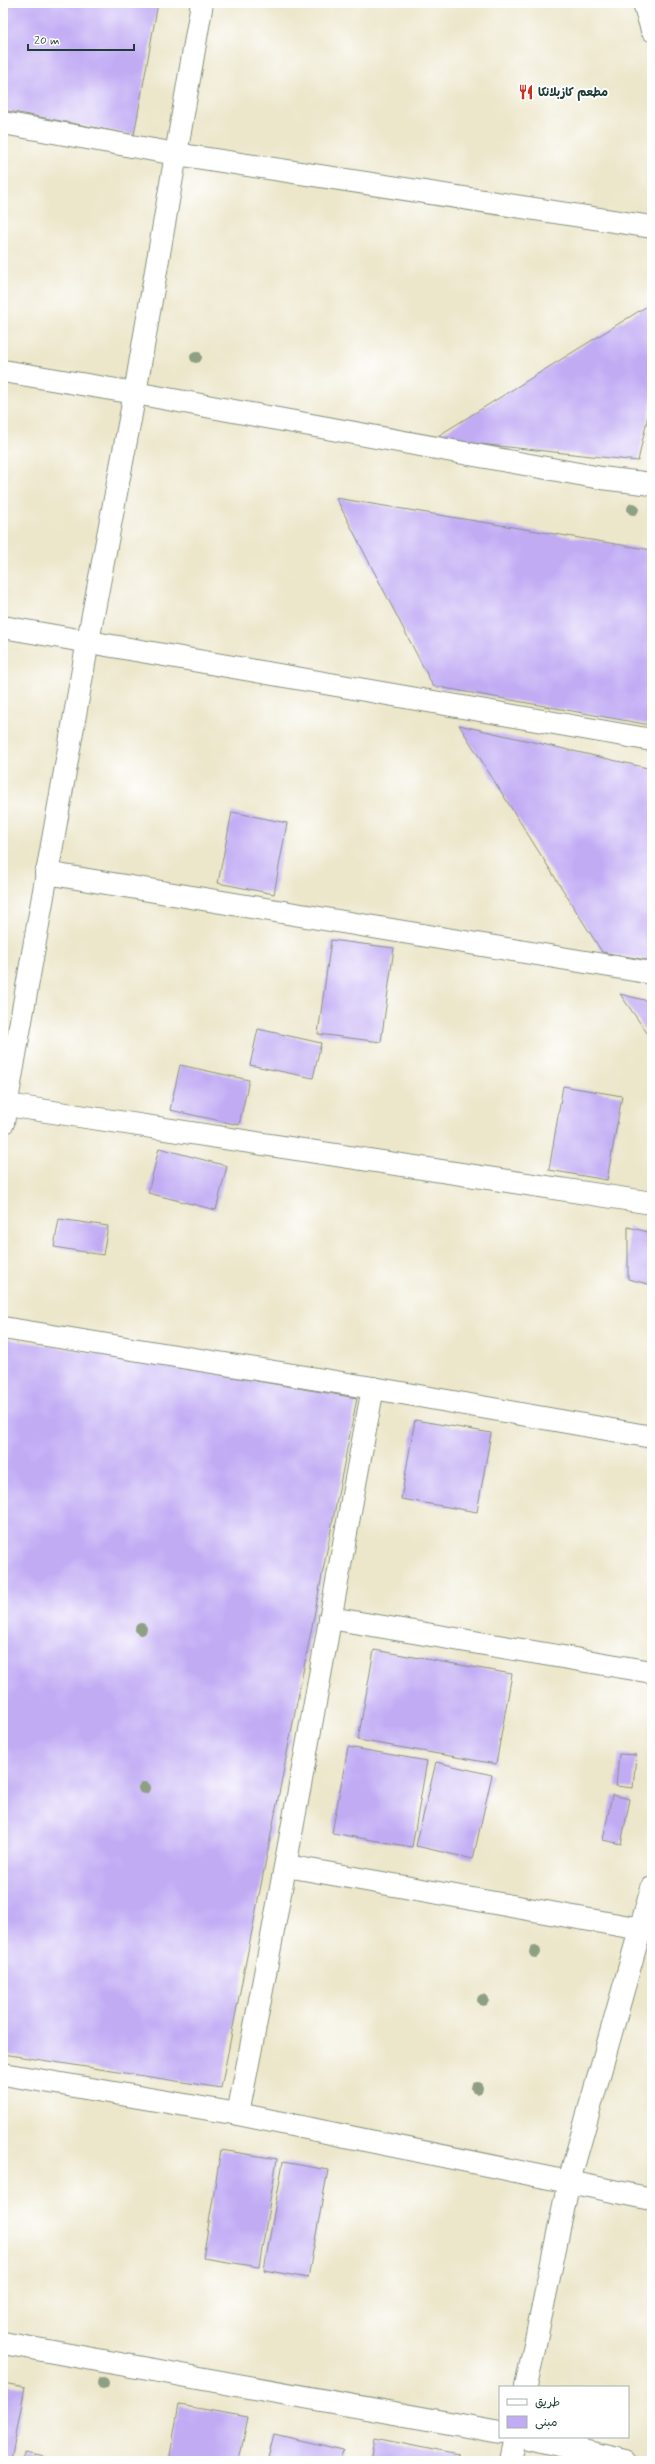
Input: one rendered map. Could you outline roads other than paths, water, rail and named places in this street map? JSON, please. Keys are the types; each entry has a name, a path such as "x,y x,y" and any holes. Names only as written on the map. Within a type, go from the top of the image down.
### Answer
{"main road":[{"path":"202,3 136,393 88,641 46,873 5,1114 652,1202"},
{"path":"644,3 652,30"},
{"path":"3,123 176,154 652,227"},
{"path":"3,371 136,393 601,478 652,484"},
{"path":"3,627 652,740"},
{"path":"46,873 652,973"},
{"path":"3,1328 373,1388 652,1437"},
{"path":"238,2114 287,1866 330,1618 373,1388"},
{"path":"330,1618 652,1672"},
{"path":"287,1866 646,1931"},
{"path":"526,2386 569,2181 646,1931 652,1888"},
{"path":"3,2074 238,2114 652,2199"},
{"path":"3,2343 499,2432"},
{"path":"510,2461 515,2438"},
{"path":"529,2438 626,2461"}],"place":[{"name":"مطعم كازبلانكا","path":"526,92"}]}
